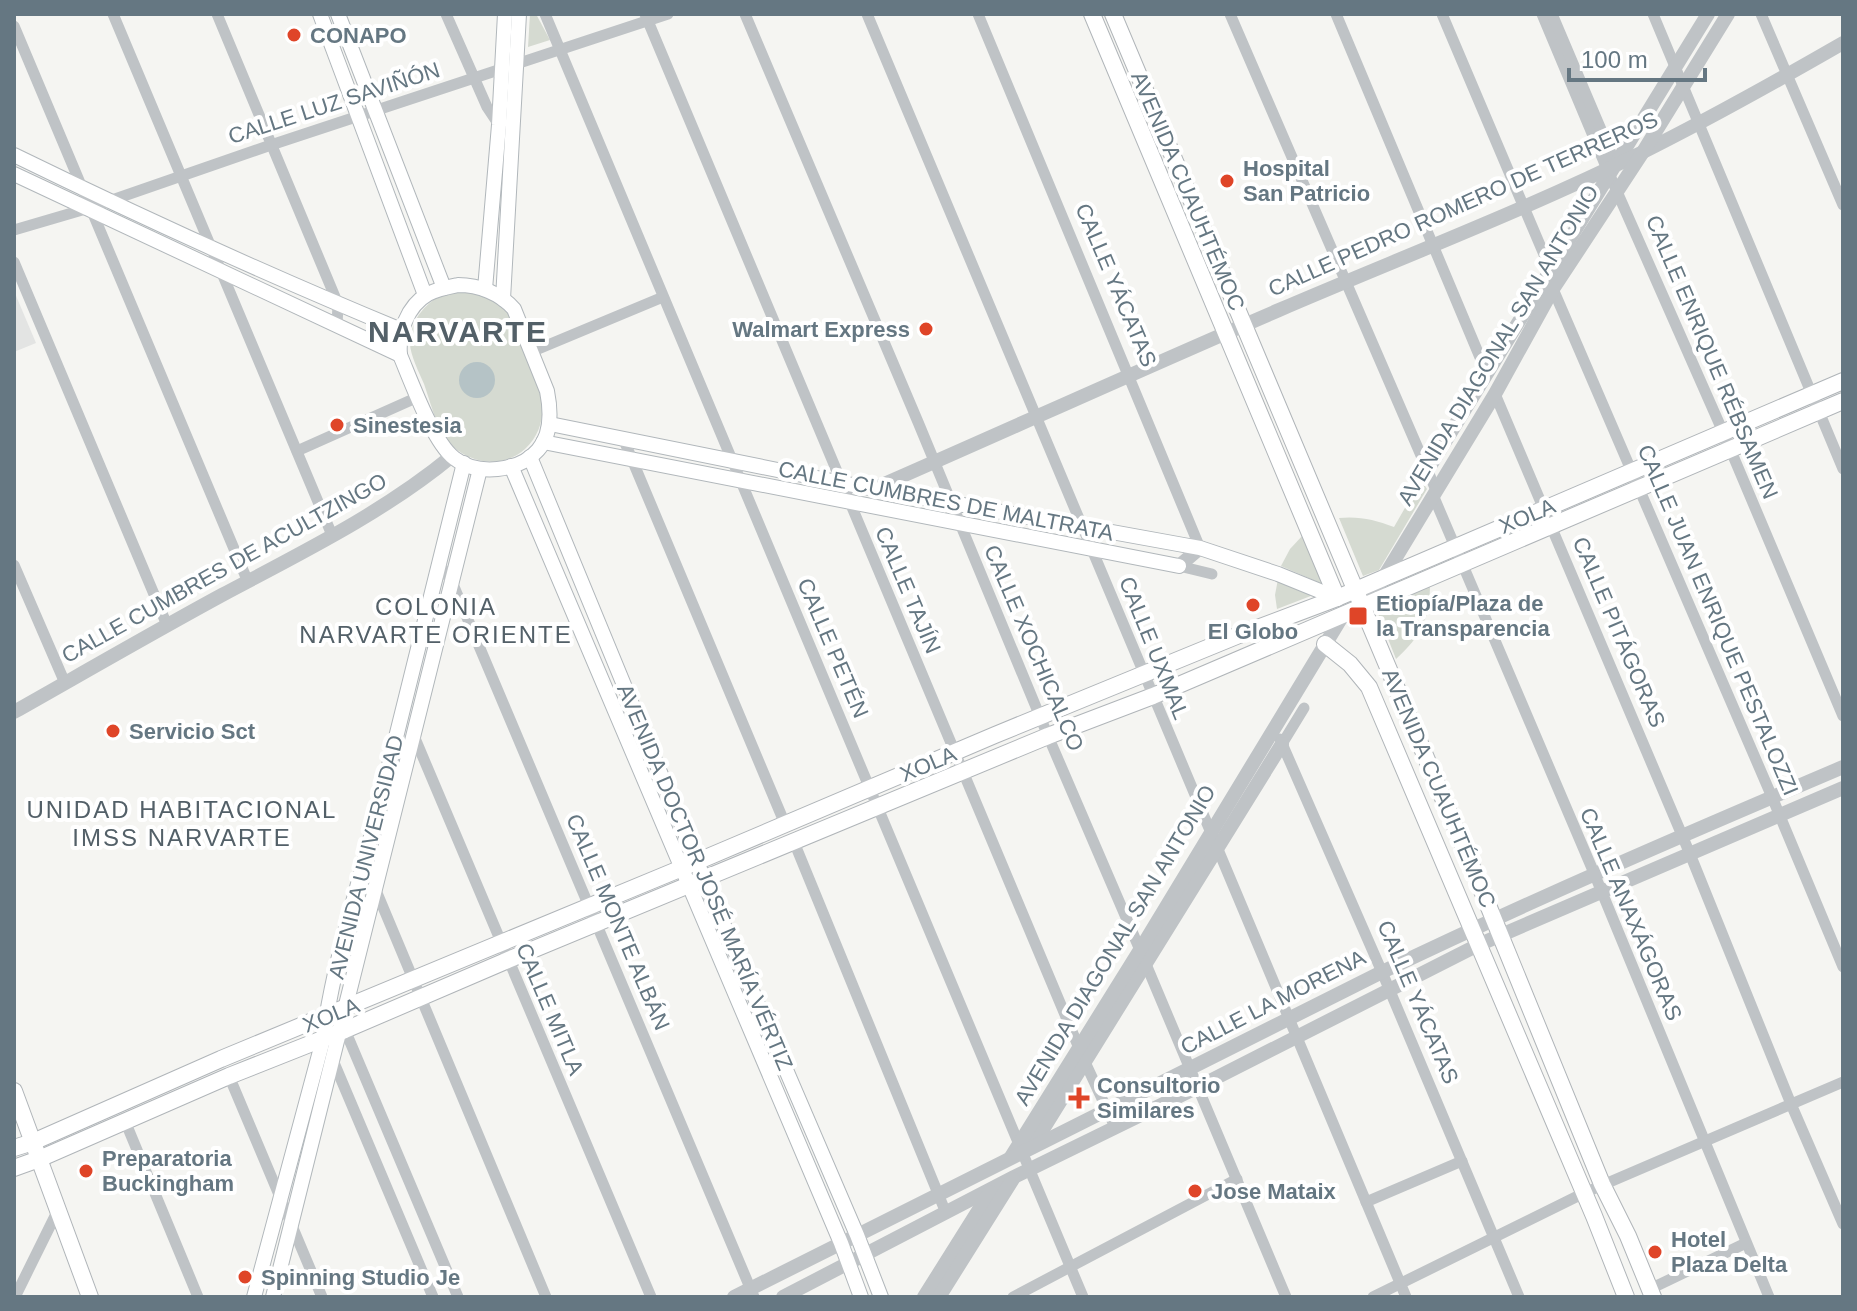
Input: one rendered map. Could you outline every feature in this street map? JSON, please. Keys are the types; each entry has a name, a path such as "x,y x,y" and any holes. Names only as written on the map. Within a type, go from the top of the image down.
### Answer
{"main road":[{"path":"320,14 425,295"},
{"path":"338,14 444,288"},
{"path":"503,299 514,132 505,14"},
{"path":"485,289 499,125 519,14"},
{"name":"AVENIDA CUAUHTÉMOC","path":"1092,14 1337,598"},
{"name":"AVENIDA CUAUHTÉMOC","path":"1113,14 1602,1184 1652,1293"},
{"path":"14,155 108,201 401,330"},
{"path":"14,174 400,355"},
{"path":"469,285 485,289 514,309 550,405 550,424 538,450 511,466 494,469 480,469 458,460 438,439 400,355 399,342 401,330 425,295 444,288 469,285"},
{"name":"XOLA","path":"14,1148 1040,717 1337,598 1843,381"},
{"name":"XOLA","path":"14,1168 1048,736 1153,696 1843,401"},
{"name":"CALLE CUMBRES DE MALTRATA","path":"550,424 842,483 1200,548 1337,598"},
{"name":"CALLE CUMBRES DE MALTRATA","path":"543,442 1179,566"},
{"name":"AVENIDA DOCTOR JOSÉ MARÍA VÉRTIZ","path":"530,457 802,1156 861,1297"},
{"name":"AVENIDA UNIVERSIDAD","path":"254,1297 323,1040 344,937 440,565 458,460"},
{"name":"AVENIDA DOCTOR JOSÉ MARÍA VÉRTIZ","path":"511,466 690,865"},
{"name":"AVENIDA UNIVERSIDAD","path":"273,1297 332,1059 342,1032 362,940 480,469"},
{"name":"AVENIDA CUAUHTÉMOC","path":"1325,644 1350,664 1369,687 1626,1297"},
{"path":"413,670 429,675"},
{"name":"AVENIDA DOCTOR JOSÉ MARÍA VÉRTIZ","path":"697,882 857,1235 881,1297"},
{"path":"344,937 362,940"},
{"path":"14,1091 90,1297"}],"street":[{"path":"113,14 332,535"},
{"path":"217,14 338,304 337,326"},
{"path":"446,14 487,107 499,125 514,132"},
{"name":"CALLE PETÉN","path":"545,14 1083,1297"},
{"name":"CALLE LUZ SAVIÑÓN","path":"14,230 89,208 561,50 646,17 668,14"},
{"name":"CALLE XOCHICALCO","path":"745,14 1286,1297"},
{"name":"CALLE UXMAL","path":"867,14 1406,1297"},
{"name":"CALLE YÁCATAS","path":"978,14 1200,548"},
{"path":"1230,14 1346,281"},
{"name":"CALLE PITÁGORAS","path":"1336,14 1843,1224"},
{"path":"1442,14 1551,271"},
{"name":"CALLE ENRIQUE RÉBSAMEN","path":"1542,14 1611,169"},
{"name":"CALLE ENRIQUE RÉBSAMEN","path":"1552,14 1618,190 1843,716"},
{"path":"1653,14 1843,469"},
{"name":"AVENIDA DIAGONAL SAN ANTONIO","path":"1427,471 1708,14"},
{"name":"AVENIDA DIAGONAL SAN ANTONIO","path":"1362,606 1384,577 1495,394 1553,289 1728,14"},
{"path":"1761,14 1843,205"},
{"name":"CALLE TAJÍN","path":"646,17 962,772 1115,1127"},
{"path":"14,26 248,582"},
{"name":"CALLE PEDRO ROMERO DE TERREROS","path":"875,488 1244,325 1611,169 1843,43"},
{"path":"14,262 167,625"},
{"name":"CALLE ANAXÁGORAS","path":"1346,281 1769,1297"},
{"name":"CALLE JUAN ENRIQUE PESTALOZZI","path":"1553,289 1843,967"},
{"path":"531,352 663,297"},
{"path":"297,451 418,397"},
{"path":"623,438 785,824"},
{"name":"CALLE CUMBRES DE ACULTZINGO","path":"14,712 332,535 458,460"},
{"path":"1179,566 1200,548"},
{"path":"14,565 65,683"},
{"name":"CALLE MONTE ALBÁN","path":"440,565 452,582 752,1293"},
{"name":"CALLE CUMBRES DE MALTRATA","path":"1179,566 1212,574"},
{"name":"AVENIDA DIAGONAL SAN ANTONIO","path":"1143,957 1210,833 1343,615"},
{"name":"AVENIDA DIAGONAL SAN ANTONIO","path":"939,1297 1014,1177 1023,1155 1082,1055 1143,957 1217,849 1304,708"},
{"name":"CALLE YÁCATAS","path":"1274,726 1390,990 1519,1297"},
{"name":"CALLE MITLA","path":"414,736 651,1297"},
{"name":"CALLE LA MORENA","path":"734,1297 752,1293 841,1243 1023,1155 1382,972 1594,873 1843,767"},
{"name":"CALLE LA MORENA","path":"1023,1155 1115,1127 1478,945 1843,788"},
{"path":"794,842 946,1213"},
{"path":"375,888 546,1297"},
{"path":"342,1032 458,1297"},
{"path":"323,1040 433,1297"},
{"path":"229,1076 322,1297"},
{"path":"1373,1297 1602,1184 1843,1082"},
{"path":"125,1121 198,1297"},
{"name":"AVENIDA DIAGONAL SAN ANTONIO","path":"924,1297 991,1190 1023,1155"},
{"path":"1366,1202 1462,1161"},
{"path":"783,1297 1014,1177"},
{"path":"1013,1297 1237,1179"},
{"path":"15,1297 58,1210"},
{"path":"1652,1293 1746,1243"}],"shaded area":[{"path":"530,14 536,14 550,40 528,47"},
{"path":"14,291 36,343 14,352"},
{"path":"448,291 481,291 510,311 542,399 541,419 534,438 525,449 505,460 494,462 471,458 452,445 438,425 413,358 410,343 413,325 427,305"},
{"path":"477,362 489,368 495,380 489,392 477,398 465,392 459,380 465,368"},
{"path":"1421,480 1427,489 1379,570 1363,576 1339,518 1367,519 1394,527"},
{"path":"1304,534 1327,586 1281,566 1290,549"},
{"path":"1278,579 1316,594 1277,609 1275,595"},
{"path":"1430,583 1423,625 1396,659 1375,606"}],"place":[{"name":"CONAPO","path":"294,35"},
{"name":"Hospital San Patricio","path":"1227,181"},
{"name":"Walmart Express","path":"926,329"},
{"name":"Sinestesia","path":"337,425"},
{"name":"El Globo","path":"1253,605"},
{"name":"Etiopía/Plaza de la Transparencia","path":"1358,616"},
{"name":"Servicio Sct","path":"113,731"},
{"name":"Consultorio Similares","path":"1079,1098"},
{"name":"Preparatoria Buckingham","path":"86,1171"},
{"name":"Jose Mataix","path":"1195,1191"},
{"name":"Hotel Plaza Delta","path":"1655,1252"},
{"name":"Spinning Studio Je","path":"245,1277"}],"district":[{"name":"NARVARTE","path":"458,331"},
{"name":"COLONIA NARVARTE ORIENTE","path":"436,620"},
{"name":"UNIDAD HABITACIONAL IMSS NARVARTE","path":"182,823"}]}
